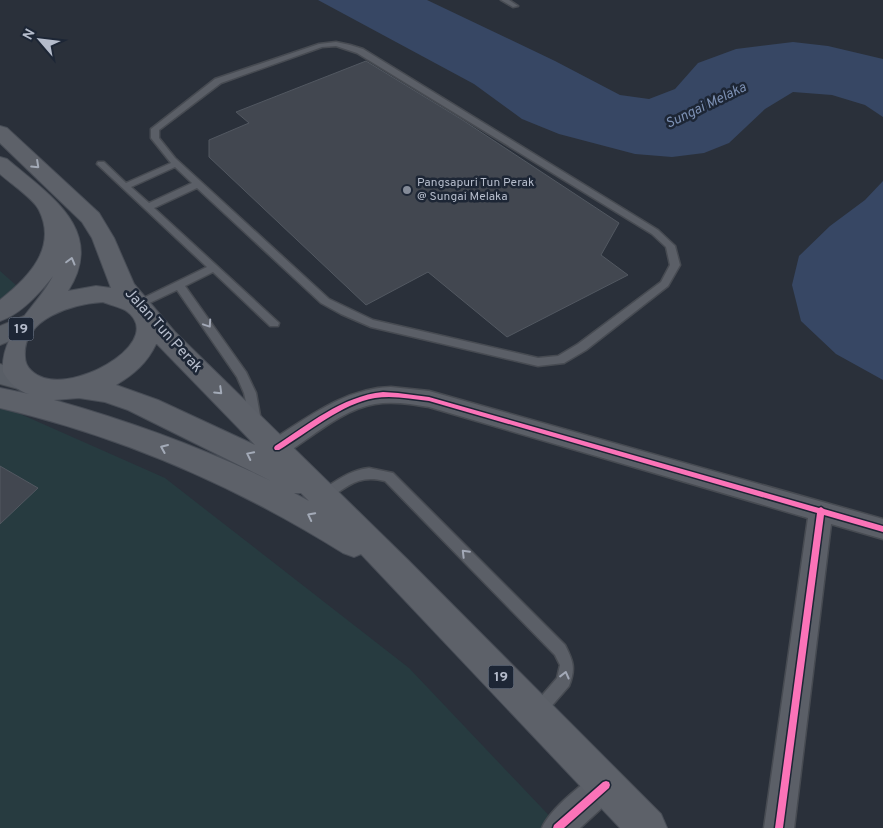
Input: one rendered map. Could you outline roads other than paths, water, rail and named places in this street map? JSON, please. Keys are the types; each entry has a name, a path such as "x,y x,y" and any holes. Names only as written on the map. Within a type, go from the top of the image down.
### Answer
{"main road":[{"name":"Jalan Tun Perak","path":"0,132 91,218 103,238 123,287 173,345 397,570 647,828"},
{"path":"0,163 49,208 66,228 73,251 66,277 54,295 29,320"},
{"path":"0,312 26,294 45,271 56,232 49,208"},
{"name":"19","path":"0,336 67,299 104,294 124,298 137,305 145,315 149,327 146,341 138,356 116,374 80,388 58,390 38,388 11,377 12,368 9,357 11,345 29,320"},
{"name":"Jalan Tun Perak","path":"80,388 117,395 144,406 256,458 323,496"},
{"path":"0,398 86,419 158,445 239,480 318,520 397,570"}],"street":[{"path":"277,448 346,407 368,397 398,394 429,399 883,529"},
{"path":"779,828 821,510"},
{"path":"557,828 606,785"}],"lane":[{"path":"504,0 515,6"},
{"path":"322,45 348,46 655,232 670,246 675,265 665,284 582,347 560,360 538,362 371,323 344,312 325,301 176,164 155,138 155,129 218,81 322,45"},
{"path":"101,164 274,323"},
{"path":"126,186 176,164"},
{"path":"148,207 198,184"},
{"path":"137,305 214,268"},
{"path":"179,285 242,375 250,394 255,426"},
{"path":"323,496 360,473 374,471 389,477 560,650 567,665 564,681 536,713"}],"water":[{"name":"Sungai Melaka","path":"318,0 427,0 555,61 620,95 649,99 675,89 698,63 736,49 793,42 828,46 883,59 883,117 865,105 832,95 793,92 765,109 729,143 704,153 672,157 635,154 559,134 522,119 474,84"},
{"path":"883,181 883,380 836,354 801,321 792,285 799,256 830,226 865,200"}],"place":[{"name":"Pangsapuri Tun Perak @ Sungai Melaka","path":"407,190"}]}
